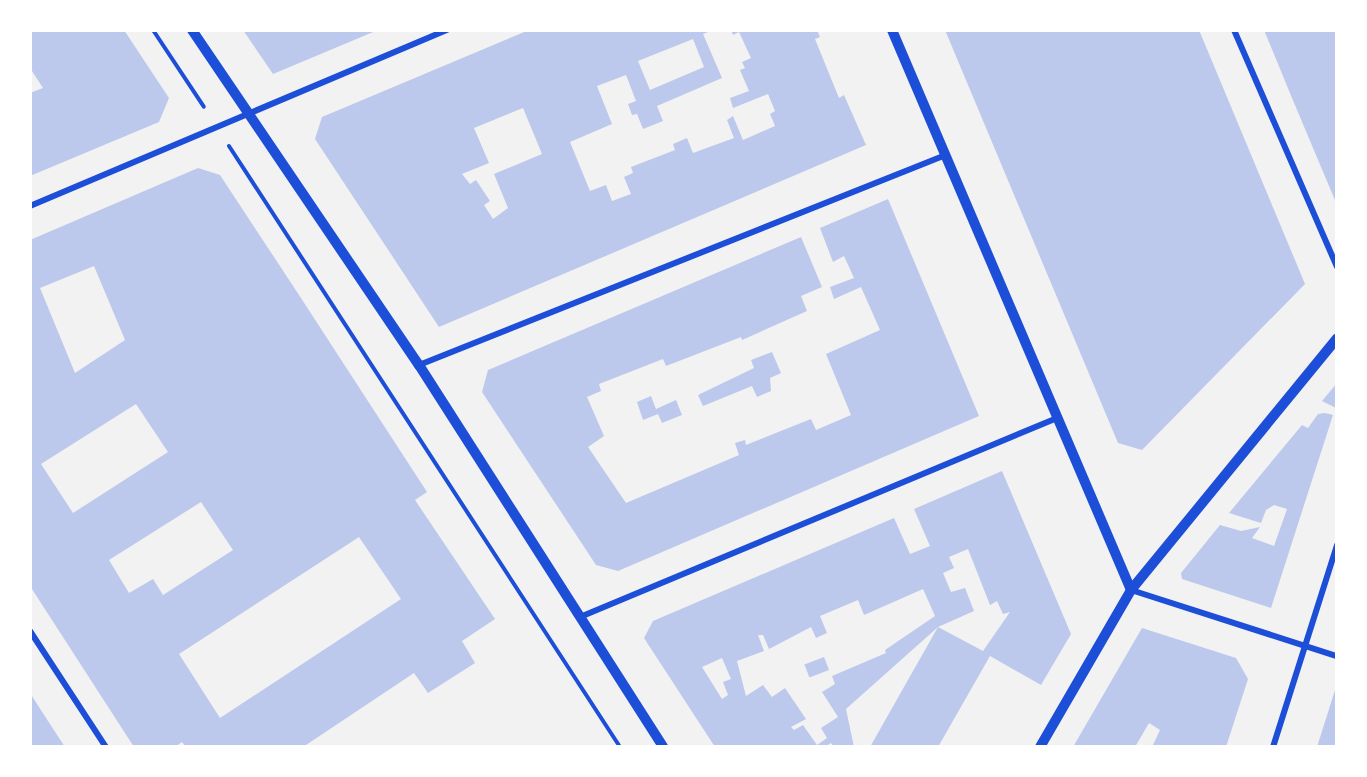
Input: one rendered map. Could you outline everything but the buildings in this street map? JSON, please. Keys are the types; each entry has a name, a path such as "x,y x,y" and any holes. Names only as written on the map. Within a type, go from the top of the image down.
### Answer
{"street":[{"path":"192,30 419,365 663,747"},
{"path":"30,206 447,30"},
{"path":"892,30 1131,590 1337,656"},
{"path":"1234,30 1337,267"},
{"path":"419,365 946,155"},
{"path":"1040,747 1131,590 1337,338"},
{"path":"579,617 1057,418"},
{"path":"1273,747 1337,545"},
{"path":"30,631 106,747"}],"path":[{"path":"153,30 620,747"}]}
